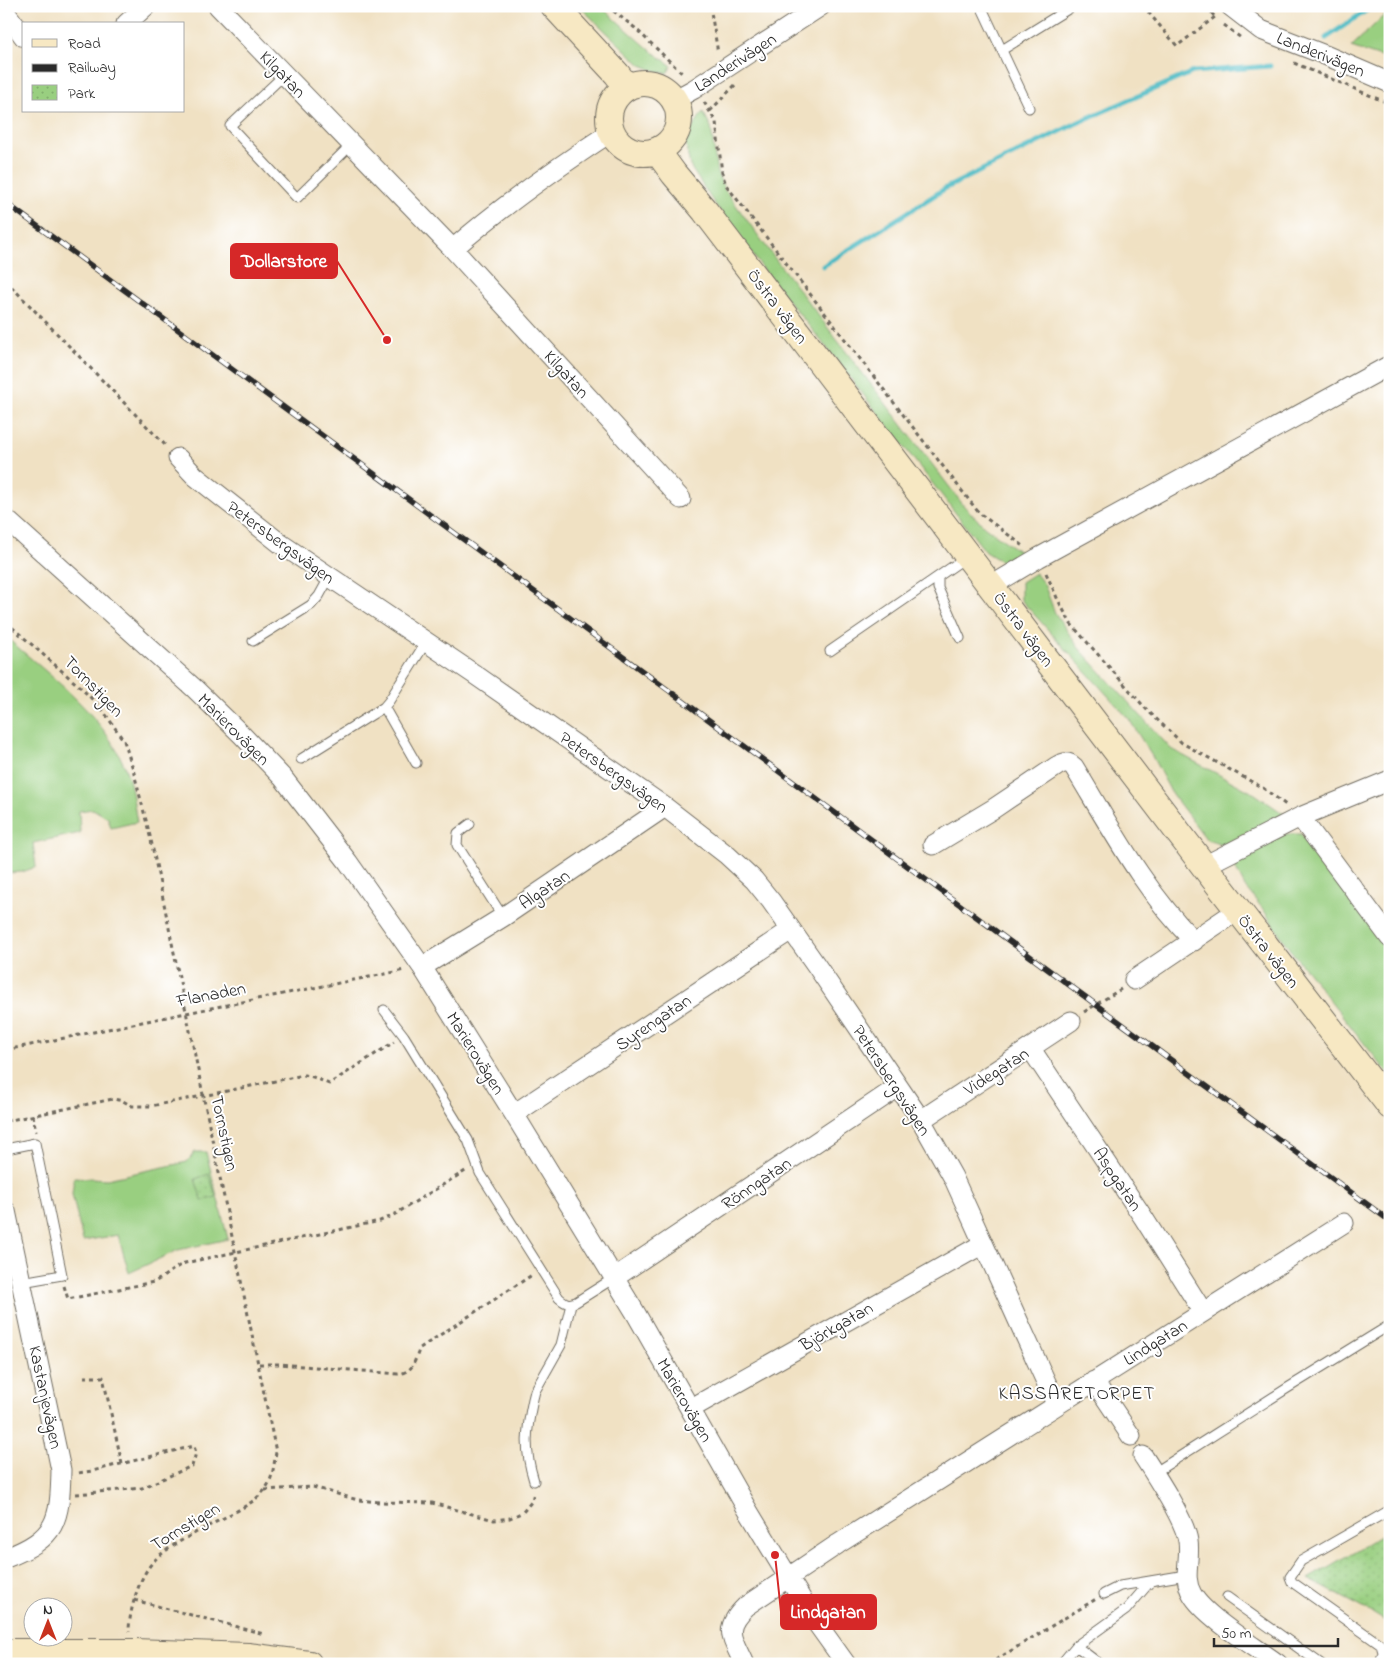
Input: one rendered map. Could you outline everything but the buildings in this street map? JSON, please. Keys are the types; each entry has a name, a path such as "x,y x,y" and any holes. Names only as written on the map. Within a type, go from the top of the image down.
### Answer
{"street":[{"path":"128,22 146,6"},
{"name":"Kilgatan","path":"218,6 453,249 681,500"},
{"path":"554,6 627,87"},
{"name":"Landerivägen","path":"684,94 822,6"},
{"name":"Landerivägen","path":"1222,12 1390,83"},
{"path":"6,13 22,34"},
{"path":"638,83 650,83 666,91 684,94 676,132 671,141 658,151 644,154 630,151 618,144 611,132 608,119 610,106 617,95 627,87 638,83"},
{"path":"453,249 519,196 611,132"},
{"name":"Östra vägen","path":"658,151 674,174 705,210 1204,866 1390,1106"},
{"path":"991,586 1038,558 1390,365"},
{"name":"Petersbergsvägen","path":"178,458 195,476 281,544 665,808 728,855 754,880 771,901 921,1120 953,1177 1056,1404"},
{"name":"Marierovägen","path":"6,519 196,689 242,734 283,778 348,862 422,967 514,1114 614,1278 812,1618 846,1664"},
{"path":"933,845 993,809 1063,762 1069,763 1074,767 1121,844 1168,913 1194,942"},
{"path":"1204,866 1300,817 1390,780"},
{"name":"Algatan","path":"422,967 503,917 665,808"},
{"path":"1300,817 1390,938"},
{"path":"1134,980 1194,942 1238,910"},
{"name":"Syrengatan","path":"514,1114 791,930"},
{"name":"Videgatan","path":"921,1120 1075,1019"},
{"name":"Aspgatan","path":"1031,1049 1143,1217 1203,1312"},
{"name":"Rönngatan","path":"614,1278 898,1087"},
{"name":"Kastanjevägen","path":"6,1211 61,1470 59,1512 53,1526 42,1539 24,1551 6,1558"},
{"name":"Lindgatan","path":"744,1664 732,1639 731,1625 735,1617 746,1606 838,1544 1056,1404 1344,1223"},
{"name":"Björkgatan","path":"690,1409 983,1244"},
{"path":"1094,1381 1131,1436"},
{"path":"1143,1456 1183,1525 1188,1540 1189,1560 1186,1575 1191,1593 1206,1611 1278,1664"},
{"path":"6,1663 120,1642"},
{"path":"6,1652 120,1642 309,1664"}],"lane":[{"path":"1002,50 1073,6"},
{"path":"984,7 1029,108"},
{"path":"284,75 230,126 297,198 352,144"},
{"path":"830,651 968,556"},
{"path":"938,576 938,588 960,638"},
{"path":"253,642 311,605 319,596 329,578"},
{"path":"301,759 384,707 426,642"},
{"path":"384,707 416,763"},
{"path":"470,824 458,833 457,845 503,917"},
{"path":"384,1010 404,1036 468,1140 480,1173 559,1298 565,1303 571,1304 614,1278"},
{"path":"6,1149 35,1143 62,1276 22,1282"},
{"path":"534,1481 526,1448 532,1399 561,1345 571,1304"},
{"path":"1154,1473 1390,1325"},
{"path":"1380,1664 1383,1652 1381,1645 1292,1582 1290,1577 1301,1560 1390,1510"},
{"path":"1104,1594 1120,1586 1186,1575"},
{"path":"1062,1664 1076,1646 1126,1610 1150,1582"},
{"path":"1227,1597 1321,1664"},
{"path":"1076,1646 1100,1664"}],"path":[{"path":"607,6 635,28 680,69 684,94 716,122 722,173 726,185 980,513 1038,558 1071,624 1147,710 1182,743 1263,788 1300,817"},
{"path":"710,6 721,71"},
{"path":"1144,6 1177,46 1222,12"},
{"path":"6,281 178,458"},
{"name":"Tornstigen","path":"6,622 79,686 102,709 124,741 151,840 276,1452 270,1480 265,1490 238,1510 164,1552 153,1562 145,1573 120,1642"},
{"name":"Flanaden","path":"6,1050 422,967"},
{"path":"1075,1019 1111,995"},
{"path":"6,1121 113,1099 123,1101 132,1106 141,1106 203,1096 304,1075 313,1076 330,1084 404,1036"},
{"path":"62,1276 68,1299 154,1282 175,1267 185,1263 380,1221 392,1216 477,1163"},
{"path":"258,1364 398,1374 407,1373 420,1348 540,1269"},
{"path":"84,1377 103,1377 122,1464"},
{"path":"61,1476 122,1464 194,1446 196,1453 192,1466 142,1488 61,1496"},
{"path":"265,1490 314,1487 364,1501 432,1503 448,1506 484,1518 500,1520 516,1516 528,1507 534,1493 534,1481"},
{"path":"989,1664 1104,1594"},
{"path":"134,1600 264,1634"}],"green space":[{"path":"579,6 600,6 649,49 672,66 667,73 641,65"},
{"path":"1390,10 1390,60 1351,47"},
{"path":"703,112 711,127 717,173 725,190 776,260 964,506 985,527 1023,554 1026,560 1015,563 1005,562 986,552 770,278 712,200 690,166 685,139"},
{"path":"1035,573 1044,584 1055,613 1078,647 1171,749 1255,794 1284,814 1270,823 1222,845 1207,840 1172,794 1129,719 1021,600 1021,582"},
{"path":"6,637 77,700 108,736 128,776 137,822 111,828 108,818 93,809 79,811 80,833 33,843 36,867 22,872 8,873 6,871"},
{"path":"1283,834 1301,834 1326,869 1371,922 1390,951 1390,1076 1288,947 1263,909 1245,887 1234,865 1248,847"},
{"path":"195,1152 206,1152 228,1239 178,1250 129,1273 118,1235 83,1241 72,1194 74,1177 107,1179 187,1162"},
{"path":"209,1174 216,1197 202,1201 195,1179"},
{"path":"1390,1530 1390,1624 1308,1579"}],"waterway":[{"path":"1326,38 1373,6"},
{"path":"823,266 946,188 1081,121 1193,72 1270,66"}],"railway":[{"path":"6,203 1390,1221"}],"place":[{"name":"Dollarstore","path":"387,340"},
{"name":"Lindgatan","path":"775,1555"}],"district":[{"name":"KASSARETORPET","path":"1077,1392"}]}
